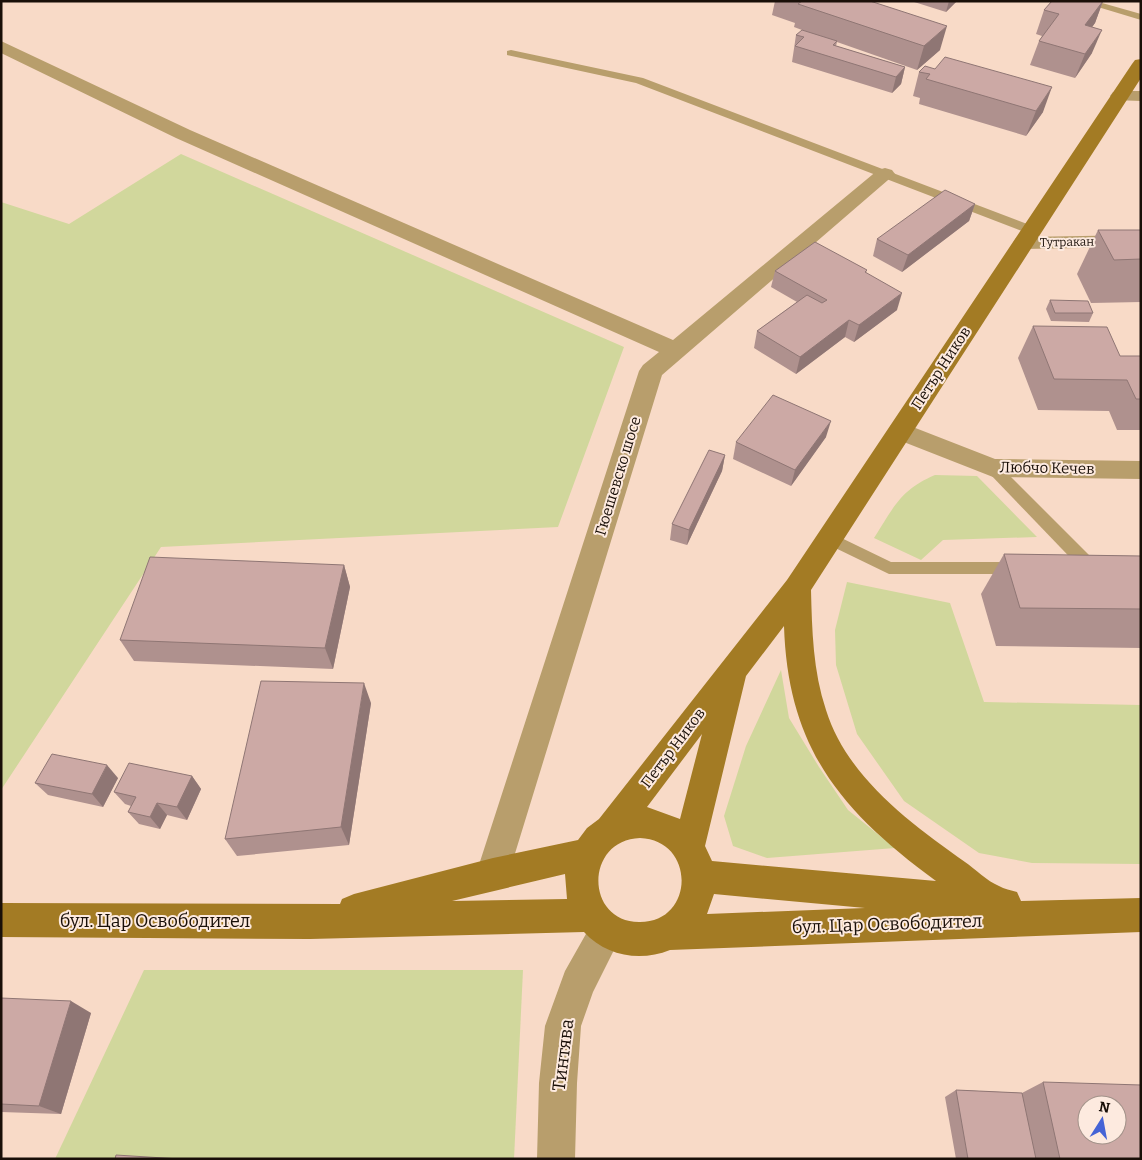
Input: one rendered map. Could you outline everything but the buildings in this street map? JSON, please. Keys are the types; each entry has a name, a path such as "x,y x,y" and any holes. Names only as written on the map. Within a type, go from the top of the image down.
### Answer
{"main road":[{"name":"Петър Ников","path":"611,829 797,588 1027,237 1130,96 1141,64"},
{"path":"797,588 798,638 803,674 810,711 828,754 856,791 894,828 995,903"},
{"name":"Петър Ников","path":"694,862 735,667"},
{"path":"600,922 584,901 580,885 581,869 585,854 596,839 611,829 627,824 644,823 661,828 676,836 694,862"},
{"name":"бул. Цар Освободител","path":"310,922 493,874 585,854"},
{"name":"бул. Цар Освободител","path":"1,920 600,922 625,939 642,940 657,938 671,932 684,922 694,908 699,892 694,862 995,903 1104,915"},
{"name":"бул. Цар Освободител","path":"671,932 1141,915"}],"street":[{"path":"1,46 183,134 676,350"},
{"name":"Гюешевско шосе","path":"493,874 651,371 884,174"},
{"name":"Тутракан","path":"1027,237 1141,241"},
{"name":"Любчо Кечев","path":"900,431 993,468 1141,470"},
{"name":"Тинтява","path":"556,1159 558,1083 564,1026 600,922"}],"lane":[{"path":"1083,1 1141,17"},
{"path":"511,53 639,80 884,174 1027,237"},
{"path":"993,468 1090,568"},
{"path":"829,538 889,568 1033,568"},
{"path":"1071,568 1107,568"}],"green space":[{"path":"181,154 624,347 558,527 161,547 1,790 1,202 69,224"},
{"path":"935,475 977,476 1037,537 943,540 921,560 874,538 893,508 906,493"},
{"path":"847,582 950,603 984,702 1141,705 1141,864 1032,863 979,853 904,801 857,734 836,665 835,630"},
{"path":"781,670 789,718 819,767 848,810 895,848 767,858 733,846 724,816 746,746"},
{"path":"144,970 523,970 514,1159 55,1159"}]}
